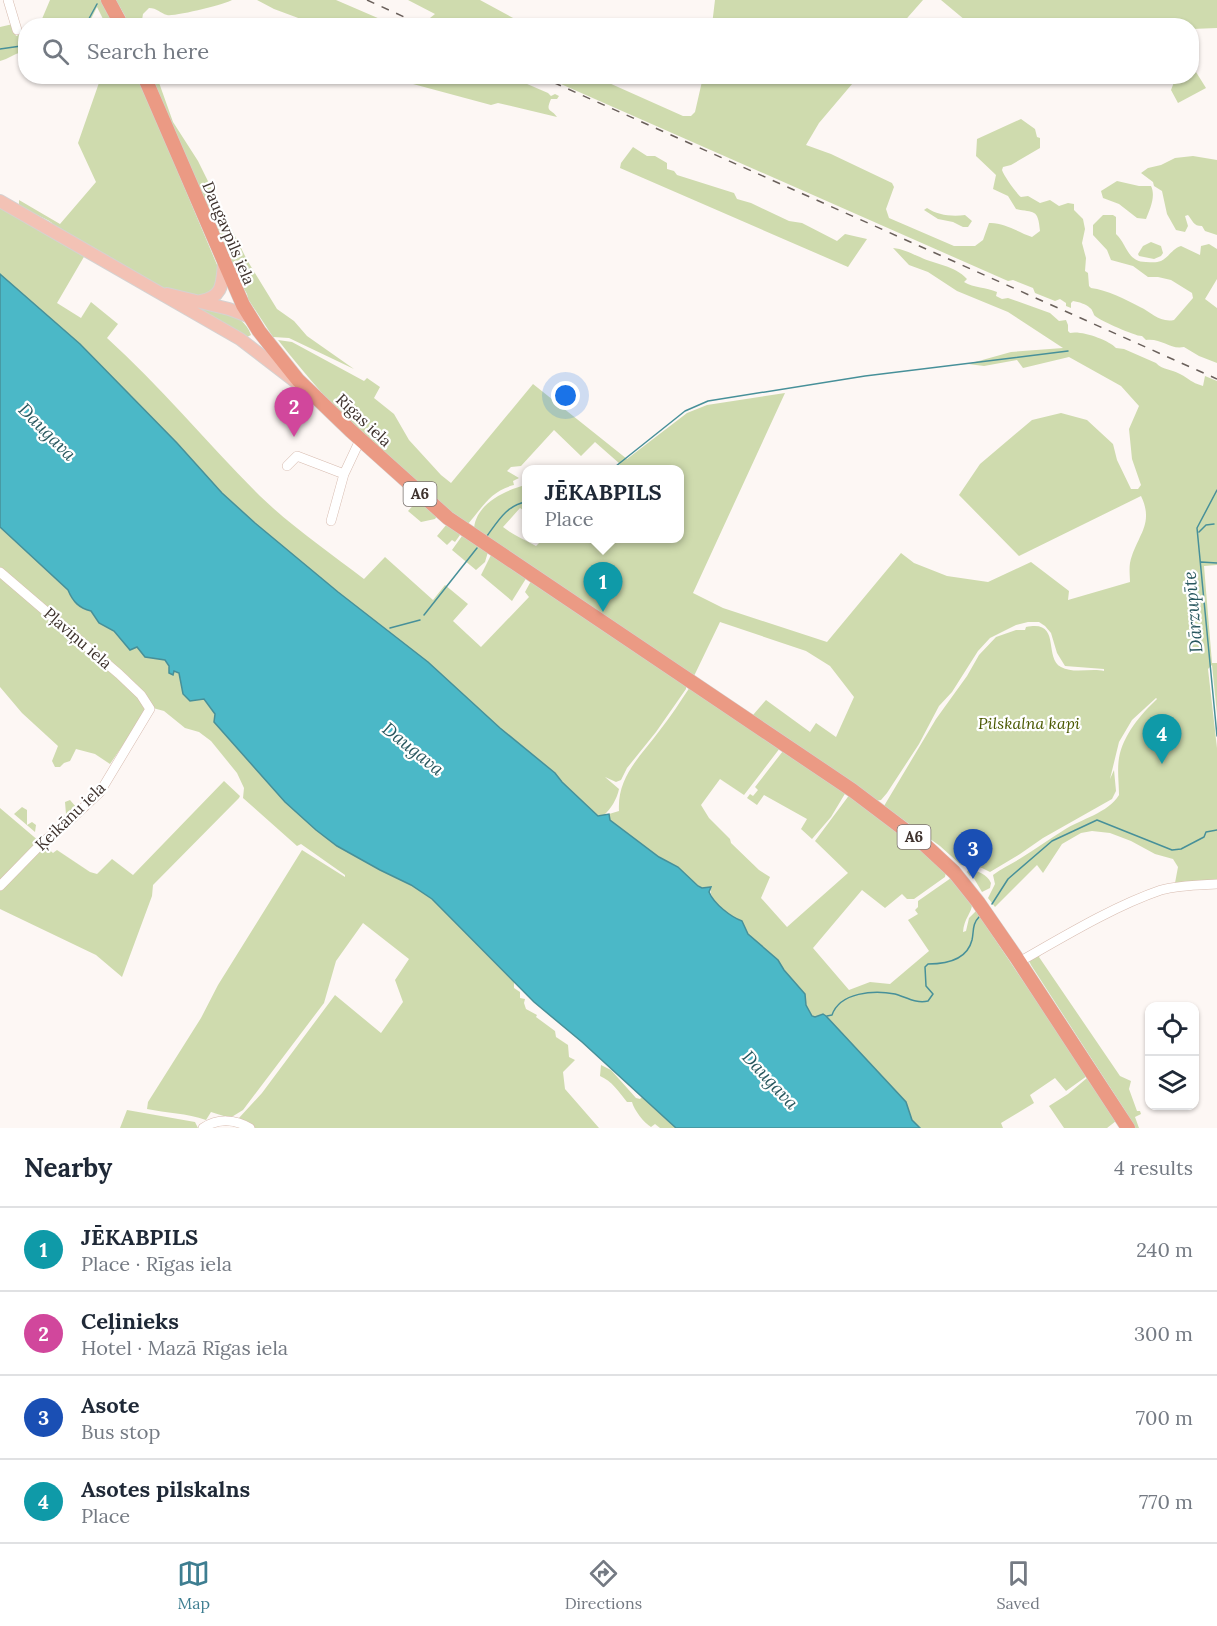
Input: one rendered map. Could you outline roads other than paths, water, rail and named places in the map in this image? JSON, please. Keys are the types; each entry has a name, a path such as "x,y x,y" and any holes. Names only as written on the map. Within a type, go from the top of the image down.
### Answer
{"highway":[{"path":"108,0 118,18"},
{"name":"Daugavpils iela","path":"147,84 224,264 250,317 307,389"},
{"name":"Rīgas iela","path":"307,389 360,440 457,525 852,790 926,846 954,872 990,918 1019,962"},
{"name":"A6","path":"1019,962 1128,1128"}],"main road":[{"name":"Rīgas iela","path":"0,201 240,339 307,389"},
{"path":"198,302 210,300 219,292 224,264"},
{"path":"163,293 229,309 250,317"},
{"path":"240,339 252,340 257,337 259,331"}],"street":[{"path":"8,0 17,30"},
{"path":"331,521 344,474 360,440"},
{"path":"287,466 297,456 344,474"},
{"name":"Pļaviņu iela","path":"0,572 119,674 141,695 150,709"},
{"name":"Ķeikānu iela","path":"0,886 43,842 100,792 150,709"},
{"path":"1019,962 1077,930 1162,890 1182,886 1217,884"},
{"path":"203,1128 223,1121 240,1123 250,1128"}],"water":[{"name":"Daugava","path":"0,274 80,344 177,443 222,493 255,523 338,592 428,662 500,728 555,773 598,816 609,814 610,820 659,857 678,867 698,886 711,887 709,892 715,901 728,913 742,921 748,934 778,960 805,994 806,1005 812,1016 823,1014 826,1016 906,1102 912,1120 920,1128 676,1128 582,1042 534,1002 432,899 411,885 337,846 285,802 214,722 215,714 204,699 190,701 183,694 179,673 174,671 173,675 169,673 169,666 165,660 145,657 137,647 130,650 114,631 99,623 91,611 77,604 68,590 0,527"}],"waterway":[{"path":"89,18 97,4"},
{"path":"0,49 18,46"},
{"path":"617,465 685,411 708,401 865,376 1068,351"},
{"name":"Dārzupīte","path":"1217,490 1197,528 1217,736"},
{"path":"487,536 508,510 522,503"},
{"path":"1199,532 1206,525 1214,524"},
{"path":"424,615 477,548"},
{"path":"1201,562 1217,563"},
{"path":"390,628 420,620"},
{"name":"Dārzupīte","path":"992,904 1008,879 1052,841 1097,820 1172,850 1181,849 1204,837 1206,832 1217,830"},
{"name":"Dārzupīte","path":"827,1016 832,1015 842,1001 859,994 887,993 915,1001 928,1001 933,994 926,986 925,967 928,964 955,960 966,952 972,940 974,925 979,917"}],"railway":[{"path":"367,0 406,18"},
{"path":"557,84 1217,379"}],"place":[{"name":"Ceļinieks","path":"294,437"},
{"name":"JĒKABPILS","path":"603,612"},
{"name":"Asotes pilskalns","path":"1162,764"},
{"name":"Asote","path":"973,879"}],"park label":[{"name":"Pilskalna kapi","path":"1029,723"}]}
